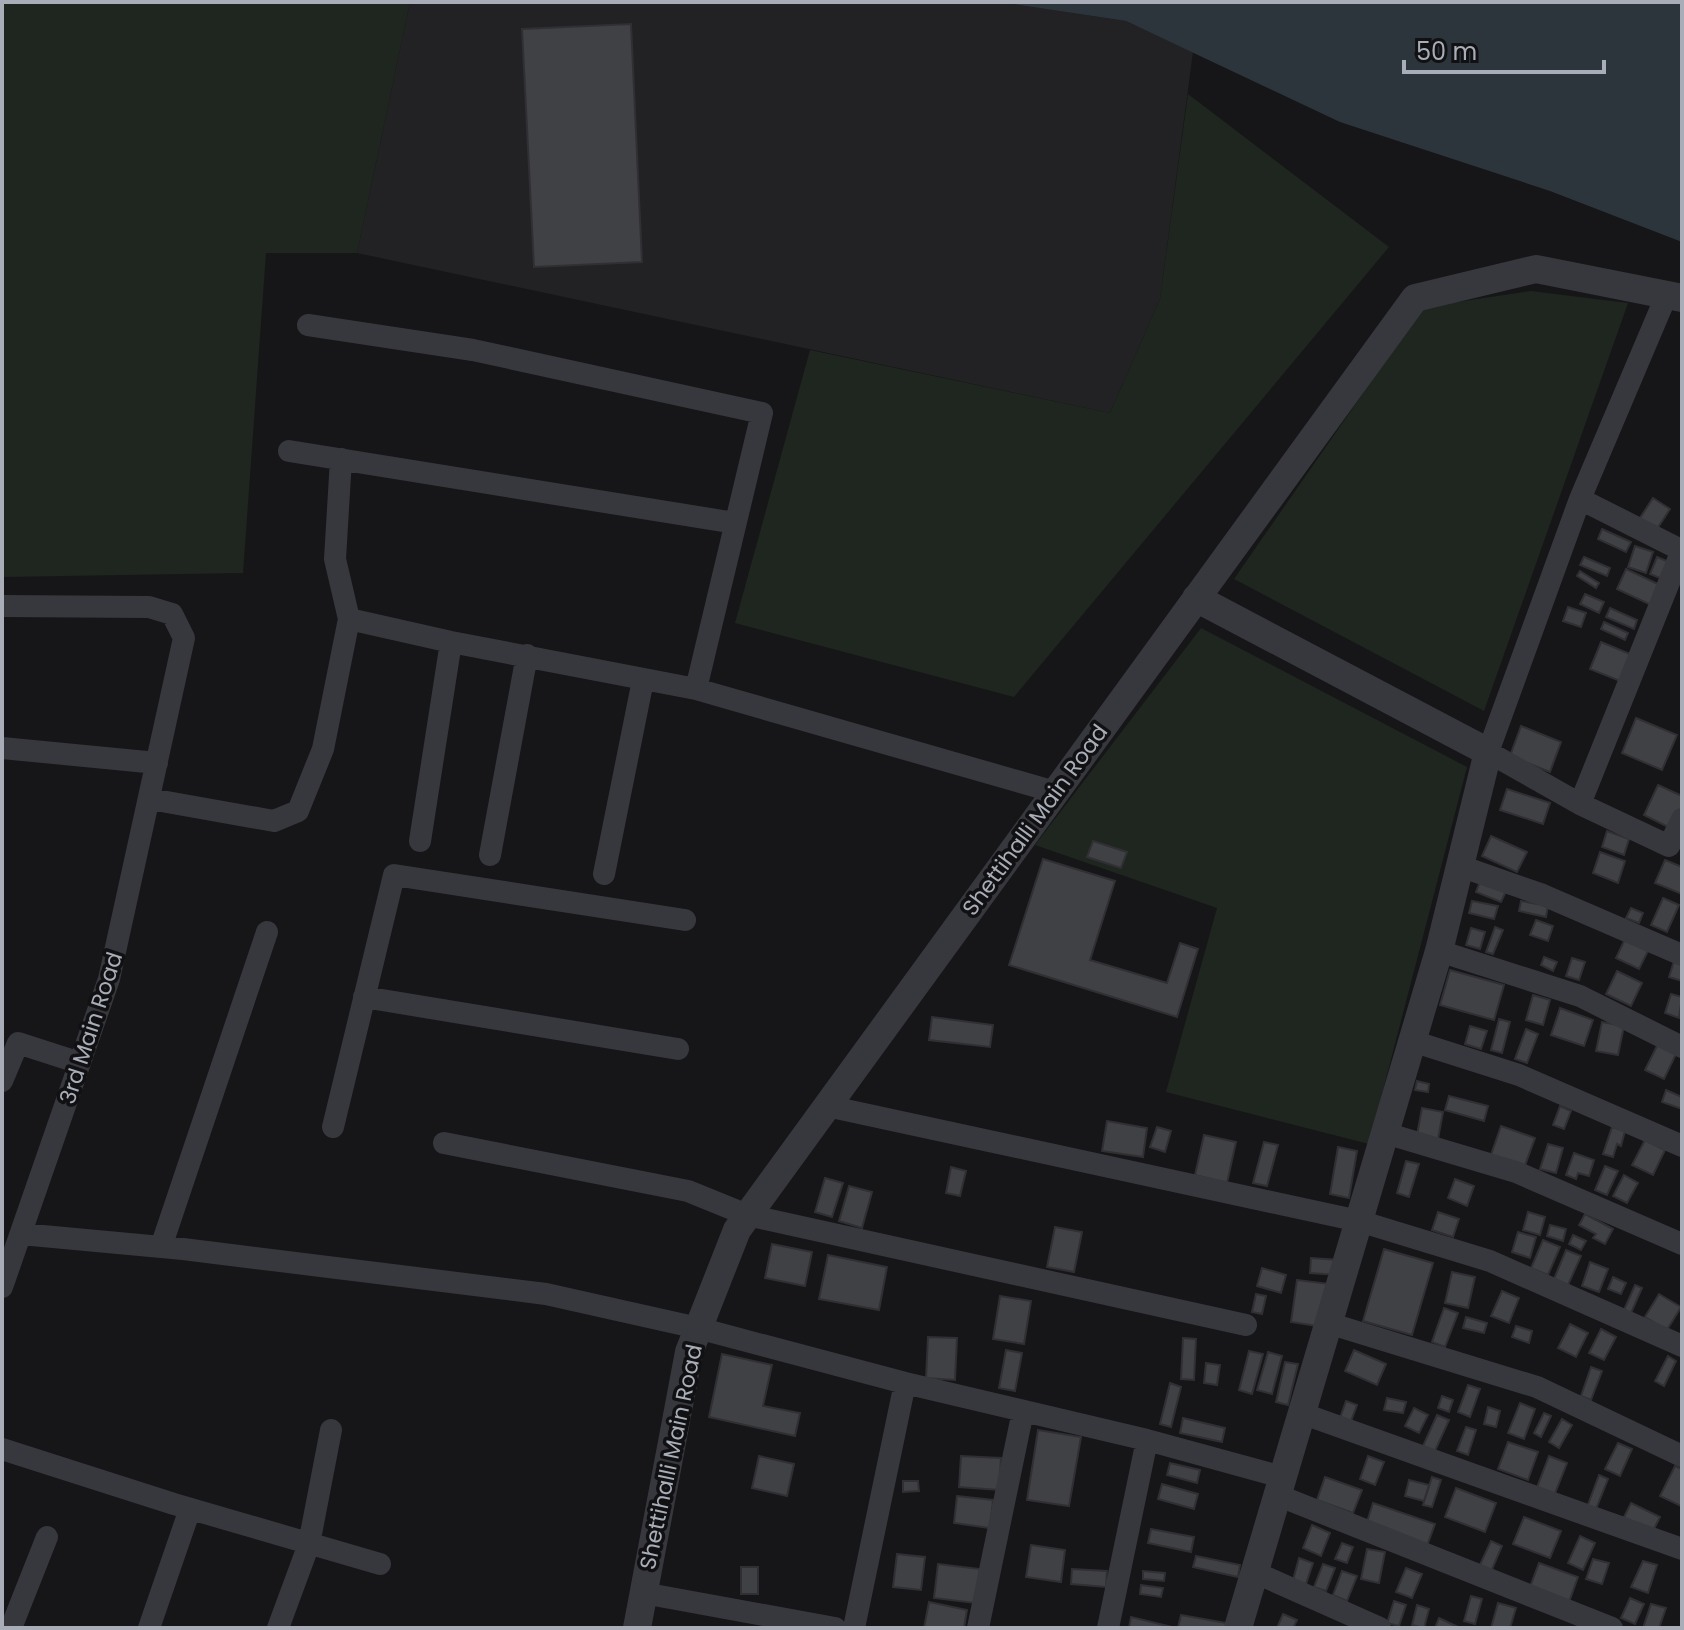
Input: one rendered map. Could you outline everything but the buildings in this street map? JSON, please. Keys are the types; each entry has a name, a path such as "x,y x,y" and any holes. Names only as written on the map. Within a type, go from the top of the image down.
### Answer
{"street":[{"name":"Shettihalli Main Road","path":"637,1628 689,1352 737,1230 1415,298 1536,269 1674,296"},
{"path":"1238,1628 1439,951 1488,752 1580,499 1674,296"},
{"path":"308,325 473,350 762,413 696,689"},
{"path":"289,451 735,523"},
{"path":"150,799 274,821 298,811 323,749 349,619 335,559 341,459"},
{"path":"1580,499 1682,550 1580,804"},
{"path":"1196,598 1580,804 1676,849 1682,819"},
{"name":"3rd Main Road","path":"2,606 149,607 172,614 184,638 109,979 2,1287"},
{"path":"349,619 696,689 1055,792"},
{"path":"420,841 451,642"},
{"path":"490,855 527,655"},
{"path":"604,874 643,680"},
{"path":"2,748 157,763"},
{"path":"1460,866 1543,895 1682,955"},
{"path":"333,1127 394,875 685,920"},
{"path":"161,1247 267,932"},
{"path":"1439,951 1580,996 1682,1047"},
{"path":"364,997 678,1049"},
{"path":"1412,1041 1519,1075 1682,1146"},
{"path":"2,1081 18,1043 80,1063"},
{"path":"827,1106 1359,1221 1490,1261 1682,1346"},
{"path":"1385,1133 1516,1172 1682,1244"},
{"path":"444,1143 688,1191 747,1215 1246,1325"},
{"path":"21,1234 161,1247 546,1294 698,1328 905,1383 1147,1440 1280,1486 1612,1628"},
{"path":"1328,1323 1537,1387 1682,1456"},
{"path":"854,1628 905,1383"},
{"path":"978,1628 1023,1411"},
{"path":"1301,1413 1682,1549"},
{"path":"278,1628 309,1544 331,1430"},
{"path":"1108,1628 1147,1440"},
{"path":"2,1449 190,1509 380,1564"},
{"path":"149,1628 190,1509"},
{"path":"11,1628 47,1537"},
{"path":"1254,1572 1380,1628"},
{"path":"643,1593 835,1628"}],"shaded area":[{"path":"2,2 410,2 357,253 266,253 243,573 2,577"},
{"path":"410,2 999,2 1126,21 1193,52 1160,299 1110,413 357,253"},
{"path":"999,2 1682,2 1682,242 1550,191 1340,122 1126,21"},
{"path":"1188,94 1389,247 1014,697 735,623 810,350 1110,413 1160,299"},
{"path":"1531,291 1628,303 1484,711 1234,579 1423,307"},
{"path":"1201,628 1467,767 1369,1144 1166,1092 1217,908 1035,845"}]}
